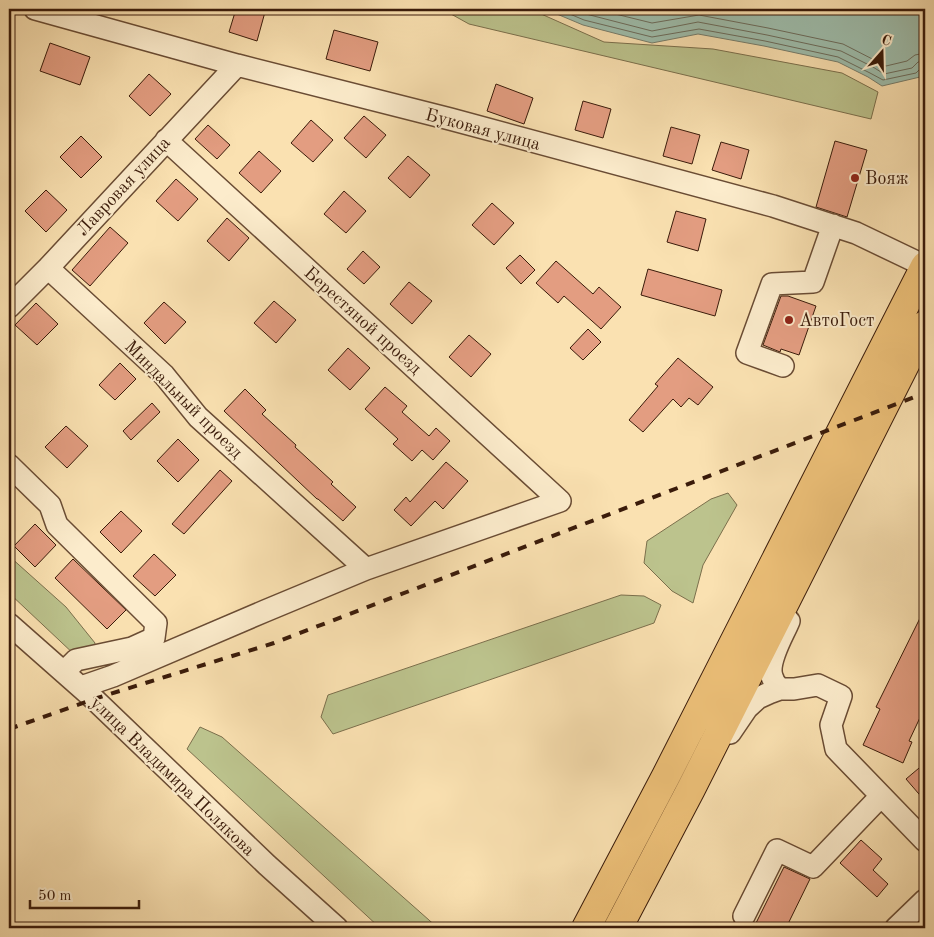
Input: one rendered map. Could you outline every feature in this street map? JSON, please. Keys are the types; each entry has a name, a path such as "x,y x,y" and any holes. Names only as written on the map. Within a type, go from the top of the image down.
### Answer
{"highway":[{"path":"586,928 666,776 925,266"},
{"path":"618,928 691,789 925,326"}],"street":[{"name":"Буковая улица","path":"35,9 237,65 773,206 856,233 925,266"},
{"name":"Лавровая улица","path":"9,307 48,268 237,65"},
{"name":"Берестяной проезд","path":"166,140 560,501 366,569"},
{"path":"783,366 747,353 772,284 813,282 833,226"},
{"name":"Миндальный проезд","path":"48,268 164,375 198,418 366,569"},
{"path":"9,465 50,504 57,525 156,623 154,638 132,648 76,660 64,672"},
{"path":"780,689 773,680 770,670 773,658 799,600 812,548"},
{"path":"81,687 113,676 366,569"},
{"name":"улица Владимира Полякова","path":"9,624 81,687 267,865 337,928"},
{"path":"708,753 729,735 747,708 758,698 780,689 818,685 841,696 832,725 836,748 925,841"},
{"path":"744,916 777,850 813,867 881,796"},
{"path":"896,928 925,900"}],"green space":[{"path":"442,9 530,9 604,42 713,49 842,73 878,92 871,119 469,24"},
{"path":"728,493 737,505 703,565 693,603 672,591 644,563 647,541 711,499"},
{"path":"9,556 66,607 95,643 93,655 77,657 9,593"},
{"path":"621,595 644,596 661,605 654,623 333,734 321,717 328,695"},
{"path":"200,727 222,737 438,928 380,928 187,749"}],"water":[{"path":"545,9 925,9 925,68 920,77 882,86 838,62 698,34 652,43 583,25"}],"building":[{"path":"236,9 255,9 265,12 257,41 229,32"},
{"path":"334,30 378,42 370,71 326,59"},
{"path":"50,43 90,57 80,85 40,71"},
{"path":"149,74 171,94 150,116 129,96"},
{"path":"496,84 533,98 524,124 487,111"},
{"path":"583,101 611,109 603,138 575,130"},
{"path":"364,116 386,135 366,158 344,138"},
{"path":"311,120 333,140 313,162 291,143"},
{"path":"208,125 230,145 217,159 195,139"},
{"path":"671,127 700,135 692,164 663,156"},
{"path":"81,136 102,157 81,178 60,157"},
{"path":"835,141 867,150 847,217 816,207"},
{"path":"721,142 749,150 741,179 712,170"},
{"path":"259,151 281,171 261,193 239,173"},
{"path":"408,156 430,175 410,198 388,178"},
{"path":"176,179 198,199 178,221 156,201"},
{"path":"46,190 67,210 46,232 25,211"},
{"path":"344,191 366,211 346,233 324,214"},
{"path":"492,203 514,223 494,245 472,225"},
{"path":"676,211 706,219 698,251 667,242"},
{"path":"227,218 249,238 229,261 207,241"},
{"path":"110,227 128,243 90,286 72,270"},
{"path":"363,251 380,267 364,284 347,269"},
{"path":"520,255 535,270 521,284 506,268"},
{"path":"556,261 593,294 599,287 621,307 601,329 564,296 558,303 536,283"},
{"path":"648,269 722,290 715,316 641,295"},
{"path":"409,282 432,301 412,324 390,304"},
{"name":"АвтоГост","path":"781,296 788,296 816,306 799,355 781,349 780,352 763,345"},
{"path":"274,301 296,320 276,343 254,323"},
{"path":"164,302 186,322 165,344 144,323"},
{"path":"36,303 58,324 37,345 15,325"},
{"path":"588,329 601,342 583,360 570,348"},
{"path":"469,335 491,354 471,377 449,357"},
{"path":"348,348 370,368 350,390 328,370"},
{"path":"678,358 713,387 698,405 689,398 681,407 673,399 643,432 629,420 658,386 655,384"},
{"path":"120,363 136,379 115,400 99,385"},
{"path":"385,387 407,406 402,412 429,436 436,428 450,441 433,460 422,450 412,461 393,444 398,439 365,409"},
{"path":"245,389 266,410 262,414 296,445 295,447 333,482 331,484 356,507 343,521 224,411"},
{"path":"152,403 160,412 131,440 123,431"},
{"path":"66,426 88,446 67,468 45,447"},
{"path":"178,439 199,460 178,482 157,461"},
{"path":"446,462 468,481 443,509 435,501 411,526 394,510 406,497 410,502"},
{"path":"220,470 232,481 184,534 172,524"},
{"path":"121,511 142,531 121,553 100,532"},
{"path":"35,524 56,545 35,567 14,546"},
{"path":"154,554 176,575 155,596 133,576"},
{"path":"73,559 126,610 107,629 55,578"},
{"path":"925,608 925,707 909,741 912,742 903,763 863,745 880,709 876,707"},
{"path":"925,763 925,801 906,779"},
{"path":"861,840 882,859 873,870 888,884 877,897 840,863"},
{"path":"784,867 810,879 786,928 766,928 756,923"}],"railway":[{"path":"9,729 94,699 274,643 925,393"}],"place":[{"name":"Вояж","path":"855,178"},
{"name":"АвтоГост","path":"789,320"}]}
